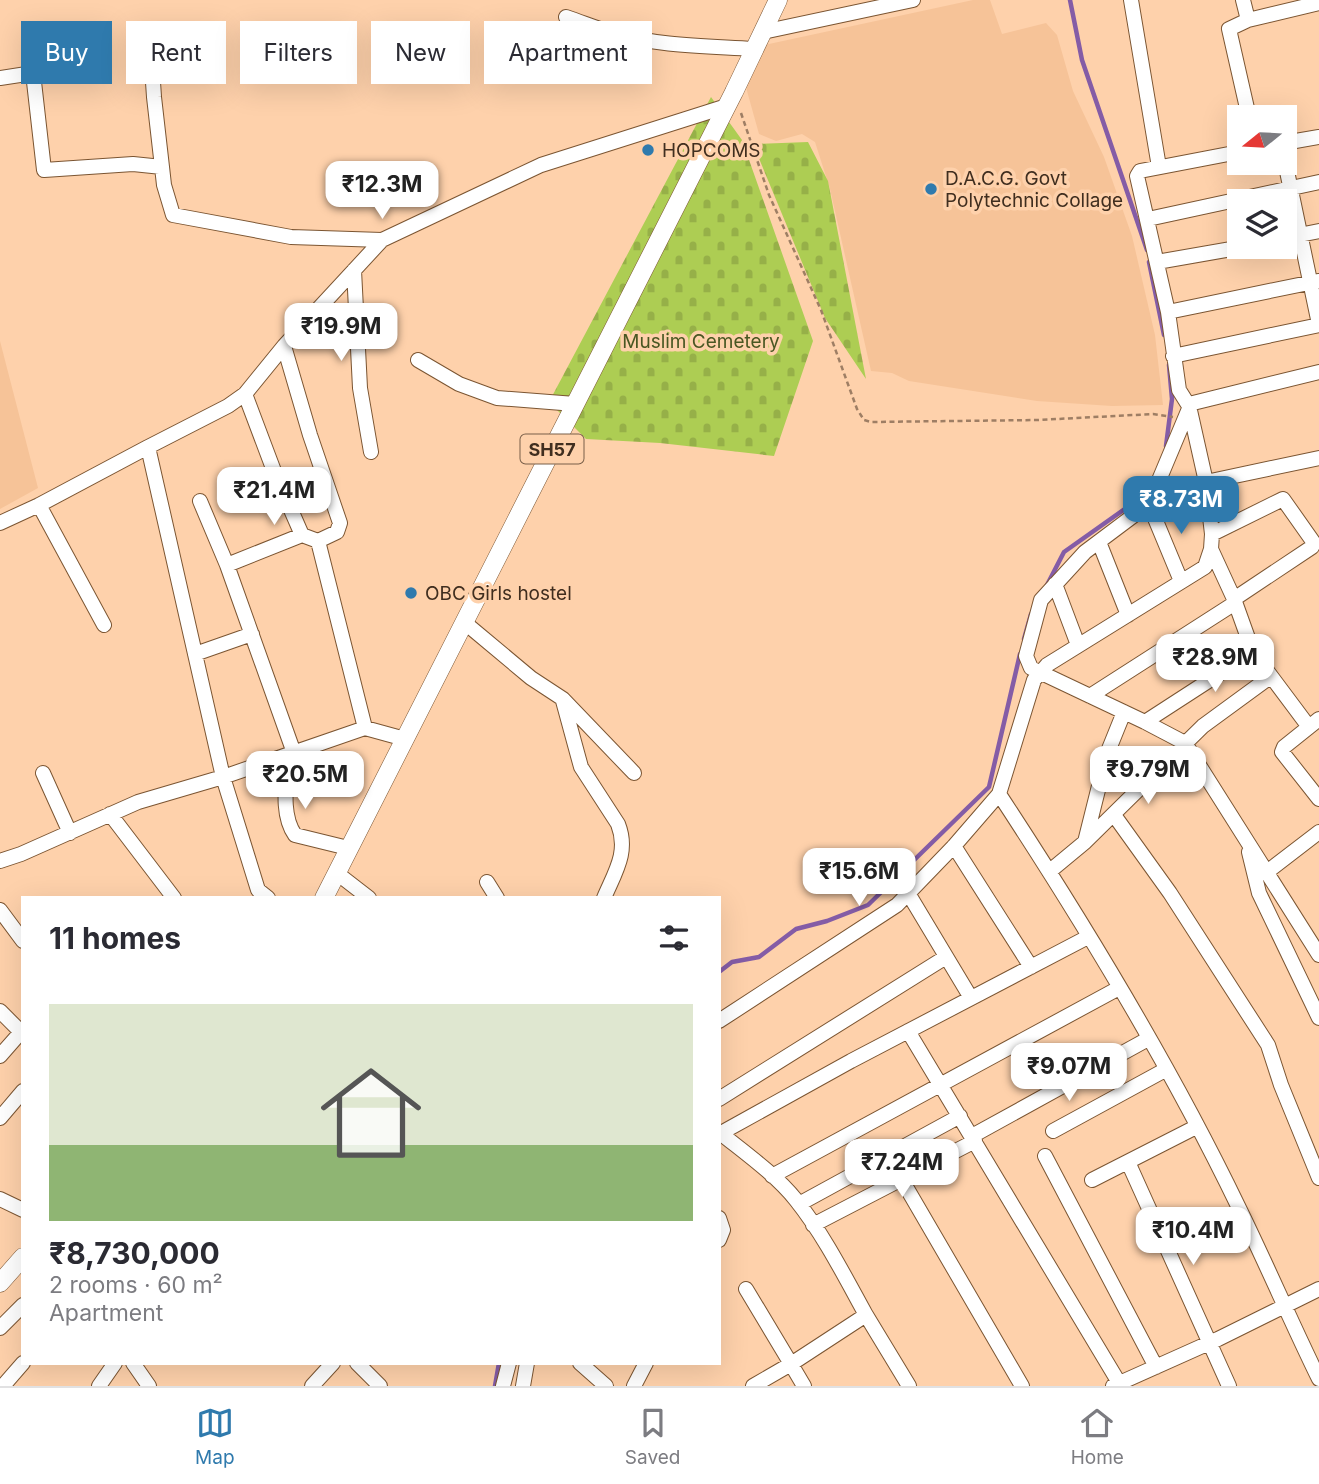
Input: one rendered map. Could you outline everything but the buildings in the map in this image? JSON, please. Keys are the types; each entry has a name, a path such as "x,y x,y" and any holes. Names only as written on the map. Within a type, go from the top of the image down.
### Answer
{"main road":[{"name":"SH57","path":"325,896 778,0"},
{"path":"0,1283 21,1259"}],"street":[{"path":"763,32 913,0"},
{"path":"1131,0 1159,167"},
{"path":"1243,0 1248,20"},
{"path":"1246,105 1229,29 1248,20 1319,3"},
{"path":"566,17 613,33 645,40 753,50"},
{"path":"0,78 33,73 44,170 133,164 162,167"},
{"path":"154,84 164,185 173,215 291,237 382,240"},
{"path":"0,523 228,406 245,394 284,346 382,240 541,165 730,99"},
{"path":"1297,141 1319,137"},
{"path":"721,1020 897,905 999,794 1034,681 1047,665 1205,566 1212,549 1206,482 1179,390 1168,312 1137,173 1227,154"},
{"path":"1173,356 1319,325 1315,282 1288,175"},
{"path":"1147,219 1319,182"},
{"path":"1297,235 1319,231"},
{"path":"1157,262 1227,250"},
{"path":"354,270 360,388 371,452"},
{"path":"1168,312 1315,282"},
{"path":"227,565 302,535 318,541 337,532 340,523 284,346"},
{"path":"418,360 459,384 497,398 575,404"},
{"path":"1319,372 1193,403 1184,412 1149,504 1085,552 1041,600 1026,656 1031,668 1185,743 1319,955"},
{"path":"245,394 302,535"},
{"path":"148,447 223,777 258,890 266,896"},
{"path":"1206,482 1319,458"},
{"path":"1090,696 1234,601 1314,543 1283,499 1212,534"},
{"path":"200,501 252,634 291,754 286,806 290,828 295,835 347,851 338,874 366,896"},
{"path":"1149,504 1181,581"},
{"path":"39,505 104,625"},
{"path":"318,541 365,729"},
{"path":"1099,542 1128,615"},
{"path":"1212,549 1253,652 1270,677 1314,723 1284,747 1282,752 1319,799"},
{"path":"1055,584 1079,645"},
{"path":"464,622 531,678 563,699 634,773"},
{"path":"195,654 252,634"},
{"path":"1145,722 1253,652"},
{"path":"1050,871 1114,815 1185,743 1217,715 1270,677"},
{"path":"563,699 581,767 622,834 622,853 605,896"},
{"path":"1085,842 1107,754 1124,712"},
{"path":"0,860 138,802 223,777 365,729 405,739"},
{"path":"43,773 69,832"},
{"path":"999,794 1050,871 1165,1070 1238,1205 1319,1379"},
{"path":"110,814 172,896"},
{"path":"1114,815 1170,893 1268,1045 1281,1085 1319,1178"},
{"path":"1267,872 1319,832"},
{"path":"1247,840 1259,893 1319,1018"},
{"path":"954,846 1031,967"},
{"path":"487,882 496,896"},
{"path":"908,893 971,998"},
{"path":"0,909 21,938"},
{"path":"721,1132 1088,937"},
{"path":"721,1098 946,957"},
{"path":"772,1176 1119,988"},
{"path":"0,1011 21,1032"},
{"path":"908,1031 1117,1385 1319,1289"},
{"path":"0,1056 21,1034"},
{"path":"813,1225 902,1180 1148,1040"},
{"path":"1053,1131 1165,1070"},
{"path":"0,1118 21,1093"},
{"path":"799,1204 960,1116"},
{"path":"1092,1180 1196,1127"},
{"path":"721,1134 772,1176 799,1204 909,1386"},
{"path":"1045,1156 1156,1367"},
{"path":"1128,1162 1229,1386"},
{"path":"902,1180 1022,1386"},
{"path":"0,1199 21,1209"},
{"path":"746,1289 804,1386"},
{"path":"0,1328 21,1307"},
{"path":"753,1386 866,1315"},
{"path":"3,1386 21,1365"},
{"path":"99,1386 114,1365"},
{"path":"134,1365 149,1386"},
{"path":"312,1386 331,1365"},
{"path":"359,1365 380,1386"},
{"path":"503,1386 508,1365"},
{"path":"523,1386 527,1365"},
{"path":"582,1365 606,1386"},
{"path":"634,1386 645,1365"}],"path":[{"path":"730,99 769,195 821,310 857,409 864,419 871,422 1038,420 1184,412"}],"shaded area":[{"path":"973,0 990,0 1002,34 1046,23 1057,35 1073,91 1104,157 1132,236 1155,335 1163,405 1112,406 1037,401 909,381 892,373 871,371 830,189 815,142 802,134 776,141 759,134 747,91 741,50"},
{"path":"0,341 38,488 0,509"}],"green space":[{"name":"Muslim Cemetery","path":"711,97 742,140 813,341 774,456 660,443 586,439 549,402"},
{"path":"808,142 828,181 866,379 825,318 753,144"}],"waterway":[{"path":"1070,0 1082,60 1147,250"},
{"path":"1149,262 1164,335"},
{"path":"1166,446 1172,399 1169,365"},
{"path":"1047,585 1064,552 1148,490"},
{"path":"1024,639 1031,614"},
{"path":"721,970 732,962 759,957 796,929 827,921 868,905 989,787 1020,654"},
{"path":"495,1386 499,1365"}],"place":[{"name":"HOPCOMS","path":"648,150"},
{"name":"D.A.C.G. Govt Polytechnic Collage","path":"931,189"},
{"name":"OBC Girls hostel","path":"411,593"}]}
